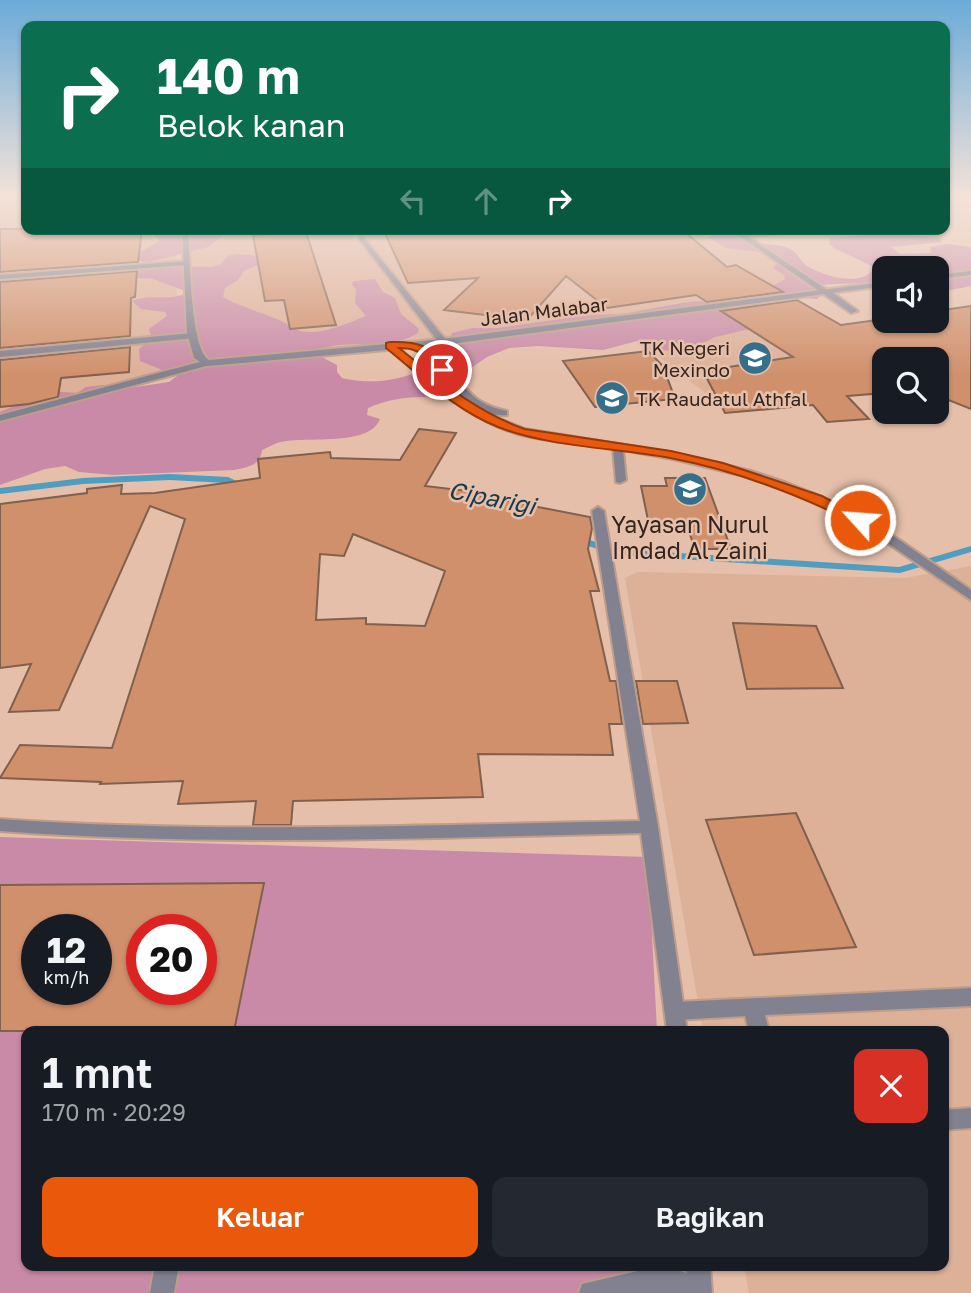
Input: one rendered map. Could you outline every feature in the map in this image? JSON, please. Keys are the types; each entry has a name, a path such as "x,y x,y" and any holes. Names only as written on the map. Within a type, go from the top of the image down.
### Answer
{"street":[{"path":"186,255 192,336 199,358 207,363"},
{"path":"375,255 443,342"},
{"path":"771,255 854,311"},
{"path":"0,277 186,264"},
{"path":"949,276 971,273"},
{"name":"Jalan Malabar","path":"0,418 207,363 443,342 872,285"},
{"path":"0,354 192,336"},
{"path":"415,344 430,355 454,385 472,400 488,410 503,413"},
{"path":"390,345 458,401 501,424 523,432 695,460 817,499 860,520 938,570 971,596"},
{"path":"618,448 620,480"},
{"path":"598,511 649,827 676,1021 753,1008 971,998"},
{"path":"0,825 81,831 348,833 649,827"},
{"path":"753,1008 758,1026"},
{"path":"949,1120 971,1118"},
{"path":"162,1293 166,1271"},
{"path":"591,1293 657,1272 699,1282"}],"shaded area":[{"path":"0,255 177,255 179,370 0,422"},
{"path":"135,255 175,255 149,262 134,260"},
{"path":"190,255 772,255 825,291 443,342 220,363 192,336"},
{"path":"778,255 797,255 814,270 841,278 867,275 872,271 872,283 815,285 822,290 817,299 791,297 773,301 775,306 750,329 673,351 657,350 641,340 603,350 538,346 509,348 487,357 465,372 461,379 468,392 462,395 452,398 410,398 381,403 368,408 367,415 380,419 373,428 363,434 277,443 262,450 256,463 244,468 113,475 79,472 65,466 45,469 0,485 0,412 50,391 77,393 86,387 102,385 129,388 169,382 177,376 140,361 139,349 152,339 149,329 167,316 165,312 141,309 132,301 188,292 153,279 116,277 111,273 120,270 176,266 212,267 221,264 227,256 260,256 262,263 244,271 238,280 225,288 223,297 308,332 334,328 366,316 355,303 356,289 352,285 353,281 375,279 383,292 395,298 401,314 419,329 418,333 392,343 341,345 316,351 337,365 337,372 342,378 375,381 407,376 428,367 425,356 427,351 449,343 452,333 472,328 497,328 588,315 622,314 701,301 718,306 740,304 785,279 784,275 773,268 781,258"},
{"path":"849,255 971,255 971,286 949,290 949,256 872,256 872,266"},
{"name":"TK Negeri Mexindo","path":"785,319 872,371 872,377 756,383 707,394 637,340"},
{"path":"971,566 971,1293 749,1293 745,1271 949,1271 949,1026 702,1026 625,578 638,572 905,578"},
{"path":"0,837 648,857 657,1026 21,1026 21,1271 671,1271 673,1293 0,1293"}],"building":[{"path":"0,255 139,255 138,262 0,272"},
{"path":"257,255 314,255 336,325 290,329 284,300 265,301"},
{"path":"395,255 713,255 727,267 736,265 783,292 707,302 696,295 607,308 566,276 527,320 444,310 478,278 408,283"},
{"path":"137,271 135,297 131,298 130,336 0,348 0,282"},
{"path":"797,300 841,325 872,321 872,333 949,333 949,309 971,306 971,409 949,400 949,347 872,347 872,394 847,396 869,419 827,422 813,405 725,413 703,371 793,357 721,311"},
{"path":"130,347 129,372 61,378 58,397 0,407 0,360"},
{"path":"648,351 663,366 675,399 595,407 563,361"},
{"path":"419,429 456,433 425,486 477,492 476,495 590,517 592,528 588,549 599,591 590,591 610,681 616,681 622,724 609,724 613,755 478,754 483,797 293,801 291,825 253,825 256,801 178,804 183,781 100,784 101,782 0,778 20,745 112,748 185,519 150,506 59,710 9,712 31,664 0,668 0,504 87,493 87,489 122,485 121,494 155,493 260,478 258,459 330,452 331,458 400,460","holes":["353,534 445,571 425,626 366,624 366,618 316,620 320,554 344,556"]},
{"path":"665,478 705,478 731,549 695,549 685,520 650,530 641,486 667,486"},
{"path":"733,623 816,626 843,688 747,689"},
{"path":"636,681 677,681 688,723 643,724"},
{"path":"796,813 856,947 754,955 706,820"},
{"path":"264,883 235,1026 21,1026 21,1031 0,1031 0,885"}],"waterway":[{"name":"Ciparigi","path":"0,491 83,481 170,477 228,480 246,488"},
{"name":"Ciparigi","path":"574,538 616,552 900,570 971,549"}],"place":[{"name":"TK Negeri Mexindo","path":"755,358"},
{"name":"TK Raudatul Athfal","path":"612,398"},
{"name":"Yayasan Nurul Imdad Al Zaini","path":"690,489"}],"route":[{"path":"442,370 430,355 415,344 390,345 458,401 501,424 523,432 671,455 719,466 817,499 860,520"}]}
